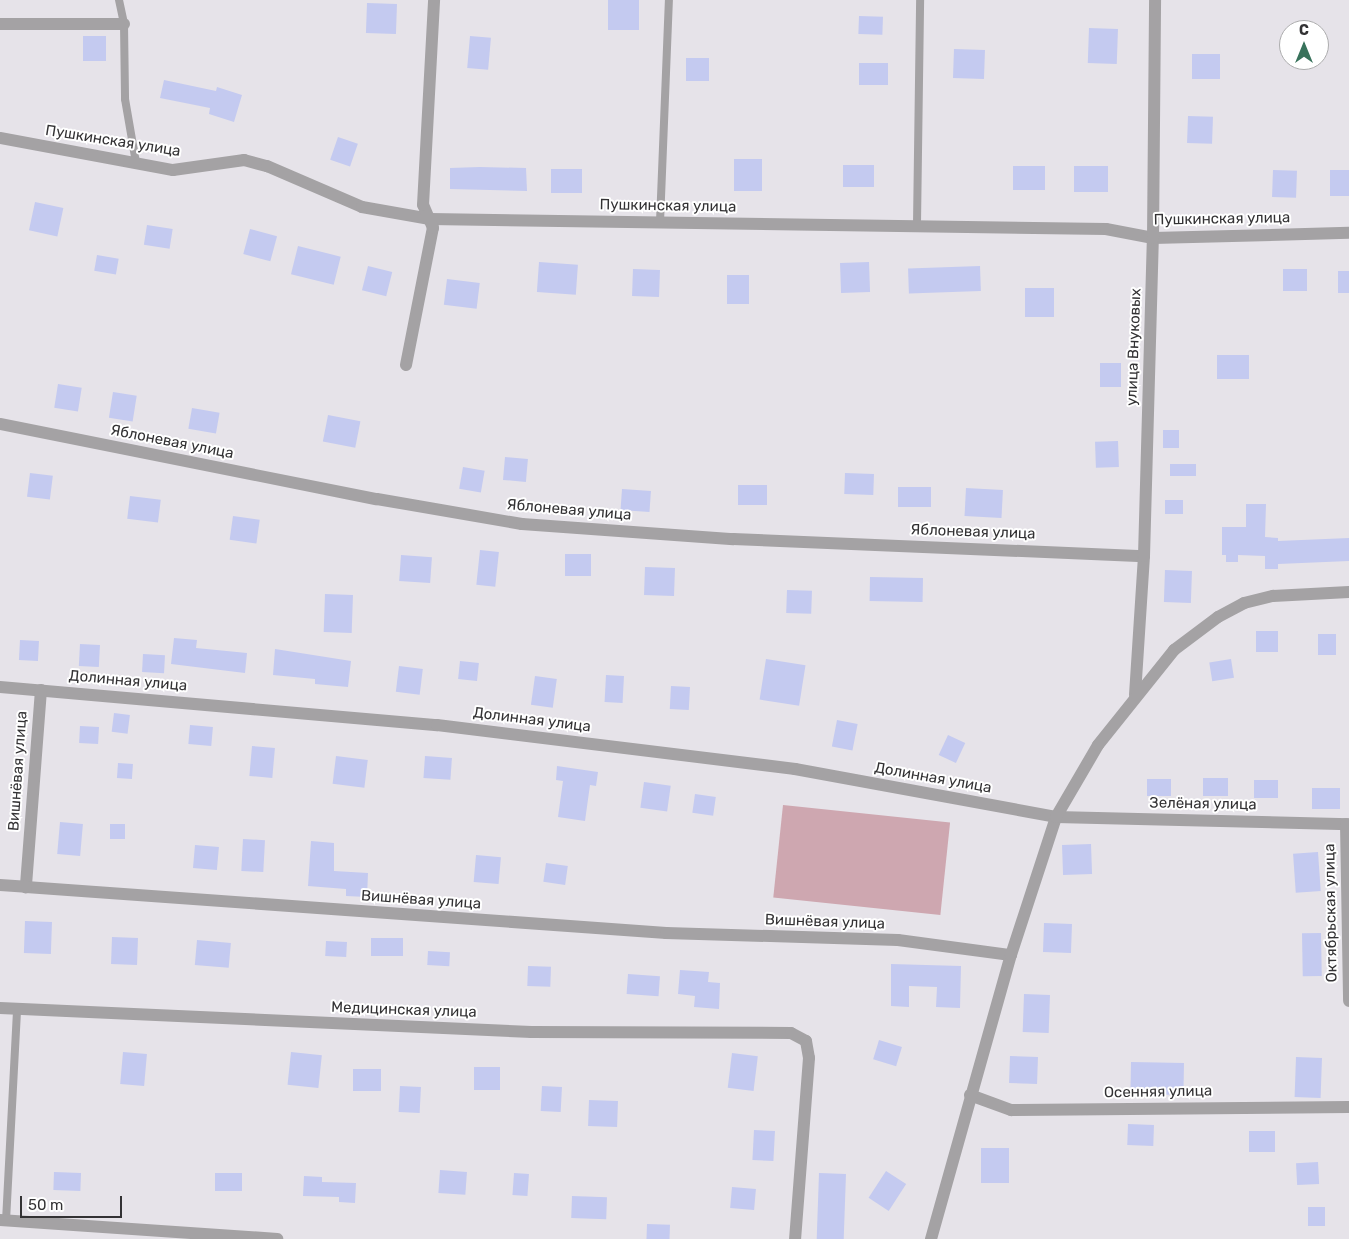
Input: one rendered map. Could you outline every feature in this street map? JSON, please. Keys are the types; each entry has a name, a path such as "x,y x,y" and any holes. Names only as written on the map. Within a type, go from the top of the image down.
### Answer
{"street":[{"path":"406,365 433,228 423,205 434,0"},
{"name":"улица Внуковых","path":"1135,695 1144,556 1154,238 1155,0"},
{"path":"0,24 124,24"},
{"name":"Пушкинская улица","path":"0,138 173,170 244,160 266,166 362,207 430,219 917,224 1106,229 1154,238 1349,233"},
{"name":"Яблоневая улица","path":"0,424 377,499 522,524 733,539 1144,556"},
{"path":"931,1239 1011,955 1056,817 1098,745 1135,695 1174,650 1218,616 1244,603 1298,593 1349,592"},
{"name":"Долинная улица","path":"0,686 437,725 795,769 1056,817"},
{"name":"Вишнёвая улица","path":"41,690 26,887 666,933 898,940 1011,955"},
{"name":"Зелёная улица","path":"1056,817 1347,824"},
{"name":"Октябрьская улица","path":"1347,824 1349,1001"},
{"path":"0,885 26,887"},
{"name":"Медицинская улица","path":"0,1008 531,1032 791,1033 806,1041 809,1058 795,1239"},
{"name":"Осенняя улица","path":"970,1096 1011,1110 1349,1107"},
{"path":"3,1221 277,1239"}],"lane":[{"path":"119,0 124,24 125,99 136,163"},
{"path":"660,222 669,0"},
{"path":"917,224 920,0"},
{"path":"3,1221 17,1010"},
{"path":"0,1135 9,1136"}],"shaded area":[{"path":"783,805 950,823 940,915 773,897"}],"building":[{"path":"608,0 639,0 639,30 608,30"},
{"path":"367,3 397,4 396,34 366,33"},
{"path":"859,16 883,17 882,35 858,34"},
{"path":"1089,28 1118,29 1117,64 1088,63"},
{"path":"83,36 106,36 106,61 83,61"},
{"path":"470,36 491,38 488,70 467,68"},
{"path":"954,49 985,50 984,79 953,78"},
{"path":"1192,54 1220,54 1220,79 1192,79"},
{"path":"686,58 709,58 709,81 686,81"},
{"path":"859,63 888,63 888,85 859,85"},
{"path":"164,80 216,91 217,87 242,95 234,122 209,114 210,108 160,98"},
{"path":"1188,116 1213,117 1212,144 1187,143"},
{"path":"338,137 358,144 350,167 330,160"},
{"path":"734,159 762,159 762,191 734,191"},
{"path":"843,165 874,165 874,187 843,187"},
{"path":"1013,166 1045,166 1045,190 1013,190"},
{"path":"1074,166 1108,166 1108,192 1074,192"},
{"path":"450,168 526,168 527,191 450,189"},
{"path":"551,169 582,169 582,193 551,193"},
{"path":"1273,170 1297,171 1296,198 1272,197"},
{"path":"1330,170 1349,170 1349,196 1330,196"},
{"path":"35,202 63,208 57,236 29,230"},
{"path":"147,225 173,229 170,249 144,245"},
{"path":"250,229 277,236 270,261 243,254"},
{"path":"298,246 341,257 334,285 291,274"},
{"path":"97,255 119,259 116,275 94,271"},
{"path":"539,262 578,265 576,295 537,292"},
{"path":"869,262 870,292 841,293 840,263"},
{"path":"368,266 392,272 386,296 362,290"},
{"path":"980,266 981,291 909,293 908,269"},
{"path":"633,269 660,270 659,297 632,296"},
{"path":"1283,269 1307,269 1307,291 1283,291"},
{"path":"1338,271 1349,271 1349,293 1338,293"},
{"path":"727,275 749,275 749,304 727,304"},
{"path":"447,279 480,283 477,309 444,305"},
{"path":"1025,288 1054,288 1054,317 1025,317"},
{"path":"1217,355 1249,355 1249,379 1217,379"},
{"path":"1100,363 1121,363 1121,387 1100,387"},
{"path":"58,384 82,388 78,411 54,408"},
{"path":"113,392 137,396 133,421 109,418"},
{"path":"192,408 220,413 216,434 188,429"},
{"path":"328,415 360,421 355,448 323,442"},
{"path":"1163,430 1179,430 1179,448 1163,448"},
{"path":"1118,441 1119,467 1096,468 1095,442"},
{"path":"505,457 528,459 526,482 503,480"},
{"path":"1170,464 1196,464 1196,476 1170,476"},
{"path":"463,467 485,471 481,492 459,489"},
{"path":"30,473 53,476 50,500 27,497"},
{"path":"845,473 874,474 873,495 844,494"},
{"path":"738,485 767,485 767,505 738,505"},
{"path":"898,487 931,487 931,507 898,507"},
{"path":"966,488 1003,490 1001,518 965,516"},
{"path":"622,489 651,491 649,512 621,510"},
{"path":"130,496 161,500 158,523 127,519"},
{"path":"1165,500 1183,500 1183,514 1165,514"},
{"path":"1246,504 1266,504 1265,537 1278,538 1278,541 1349,538 1349,561 1278,564 1278,569 1265,569 1265,556 1238,555 1238,562 1226,562 1226,555 1222,555 1222,527 1246,527"},
{"path":"233,516 260,520 256,544 230,540"},
{"path":"480,550 499,552 495,587 476,585"},
{"path":"565,554 591,554 591,576 565,576"},
{"path":"401,555 432,557 430,583 399,581"},
{"path":"645,567 675,568 674,596 644,595"},
{"path":"1165,570 1192,571 1191,603 1164,602"},
{"path":"870,577 923,578 923,602 870,601"},
{"path":"787,590 812,591 811,614 786,613"},
{"path":"325,594 353,595 352,633 324,632"},
{"path":"1256,631 1278,631 1278,652 1256,652"},
{"path":"1318,634 1336,634 1336,655 1318,655"},
{"path":"174,638 197,640 196,648 247,653 245,673 171,664"},
{"path":"20,640 39,641 38,661 19,660"},
{"path":"80,644 100,645 99,667 79,666"},
{"path":"275,649 351,661 348,687 315,684 315,679 273,675"},
{"path":"143,654 165,655 164,673 142,672"},
{"path":"766,659 806,665 799,706 760,699"},
{"path":"1231,659 1234,678 1212,681 1209,662"},
{"path":"460,661 479,663 477,681 458,679"},
{"path":"399,666 423,669 420,695 396,692"},
{"path":"606,675 624,676 623,703 605,702"},
{"path":"535,676 557,679 553,708 531,705"},
{"path":"671,686 690,687 689,710 670,709"},
{"path":"114,713 130,715 128,734 112,732"},
{"path":"837,720 858,724 852,751 832,747"},
{"path":"190,725 213,727 211,746 188,744"},
{"path":"80,726 99,727 98,744 79,743"},
{"path":"948,735 965,743 956,763 939,755"},
{"path":"252,746 275,748 272,778 249,776"},
{"path":"336,756 368,760 364,788 333,784"},
{"path":"425,756 452,758 450,780 423,778"},
{"path":"118,763 133,764 132,779 117,778"},
{"path":"557,766 598,772 596,786 590,785 585,821 558,817 563,781 556,780"},
{"path":"1203,778 1228,778 1228,796 1203,796"},
{"path":"1147,779 1171,779 1171,796 1147,796"},
{"path":"1254,780 1278,780 1278,798 1254,798"},
{"path":"644,782 671,786 667,812 640,808"},
{"path":"1312,788 1340,788 1340,809 1312,809"},
{"path":"695,794 716,797 713,816 692,813"},
{"path":"60,822 83,824 80,856 57,854"},
{"path":"110,824 125,824 125,839 110,839"},
{"path":"243,839 265,840 263,872 241,871"},
{"path":"311,841 334,843 334,871 368,873 367,897 346,896 346,889 308,886"},
{"path":"1091,844 1092,874 1063,875 1062,845"},
{"path":"195,845 219,847 217,870 193,868"},
{"path":"1318,852 1321,891 1296,893 1293,854"},
{"path":"476,855 501,857 499,884 474,882"},
{"path":"546,863 568,866 565,885 543,882"},
{"path":"25,921 52,922 51,954 24,953"},
{"path":"1044,923 1072,924 1071,953 1043,952"},
{"path":"1302,933 1321,933 1322,976 1303,976"},
{"path":"112,937 138,938 137,965 111,964"},
{"path":"371,938 403,938 403,956 371,956"},
{"path":"197,940 231,943 229,968 195,965"},
{"path":"326,941 347,942 346,957 325,956"},
{"path":"428,951 450,952 449,966 427,965"},
{"path":"891,964 961,966 960,1008 936,1007 937,987 909,986 909,1007 891,1006"},
{"path":"528,966 551,967 550,987 527,986"},
{"path":"680,970 709,972 708,982 720,983 719,1009 694,1007 695,996 678,994"},
{"path":"628,974 660,976 659,996 627,994"},
{"path":"1024,994 1050,995 1049,1033 1023,1032"},
{"path":"879,1040 902,1047 896,1066 873,1059"},
{"path":"123,1052 147,1054 144,1086 120,1084"},
{"path":"291,1052 322,1055 318,1088 288,1085"},
{"path":"732,1053 758,1056 754,1091 728,1088"},
{"path":"1010,1056 1038,1057 1037,1084 1009,1083"},
{"path":"1296,1057 1322,1058 1321,1098 1295,1097"},
{"path":"1131,1062 1184,1063 1183,1095 1130,1094"},
{"path":"474,1067 500,1067 500,1090 474,1090"},
{"path":"353,1069 381,1069 381,1091 353,1091"},
{"path":"400,1086 421,1087 420,1113 399,1112"},
{"path":"542,1086 562,1087 561,1112 541,1111"},
{"path":"589,1100 618,1101 617,1127 588,1126"},
{"path":"1128,1124 1154,1125 1153,1146 1127,1145"},
{"path":"754,1130 775,1131 773,1161 752,1160"},
{"path":"1249,1131 1275,1131 1275,1152 1249,1152"},
{"path":"981,1148 1009,1148 1009,1183 981,1183"},
{"path":"1318,1162 1319,1184 1297,1185 1296,1163"},
{"path":"440,1170 467,1172 465,1195 438,1193"},
{"path":"886,1171 906,1184 889,1211 869,1198"},
{"path":"54,1172 81,1173 80,1191 53,1190"},
{"path":"215,1173 242,1173 242,1191 215,1191"},
{"path":"514,1173 529,1174 527,1196 512,1195"},
{"path":"819,1173 846,1174 844,1239 817,1239"},
{"path":"304,1176 322,1177 322,1182 356,1183 355,1203 339,1202 339,1197 303,1196"},
{"path":"732,1187 756,1189 754,1210 730,1208"},
{"path":"572,1196 607,1197 606,1219 571,1218"},
{"path":"1308,1207 1325,1207 1325,1226 1308,1226"},
{"path":"647,1224 670,1225 669,1239 646,1239"}]}
